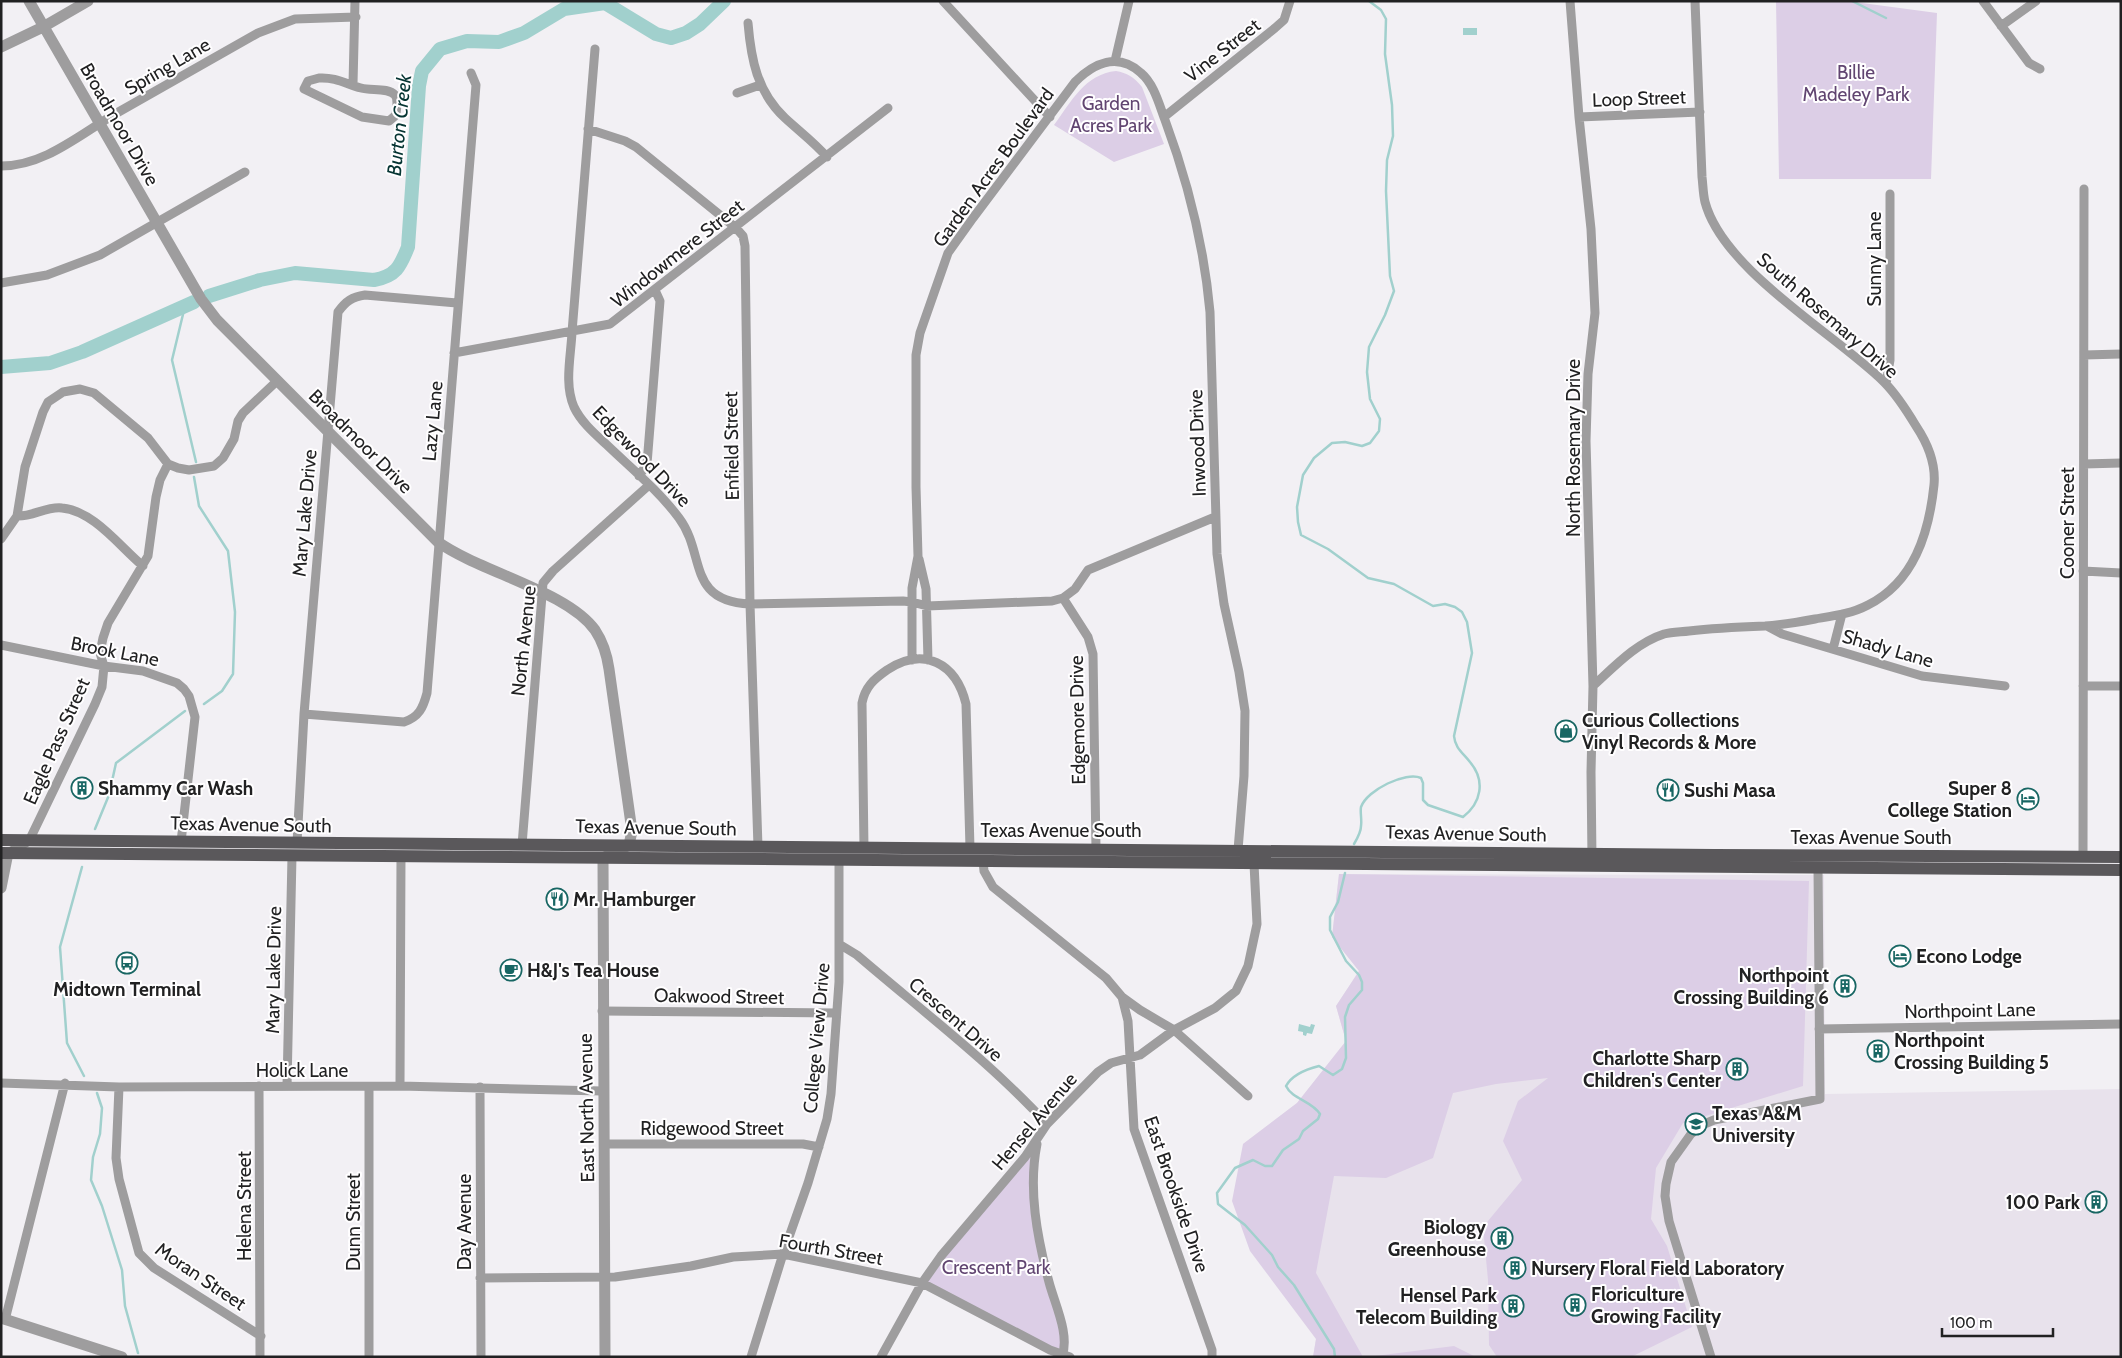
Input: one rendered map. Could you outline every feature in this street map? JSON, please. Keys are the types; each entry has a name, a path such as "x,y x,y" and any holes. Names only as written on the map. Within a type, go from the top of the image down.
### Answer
{"main road":[{"name":"Texas Avenue South","path":"1,840 1343,851 1818,868 2121,870"},
{"path":"292,856 294,851 300,849 375,849 383,844"},
{"path":"890,861 900,854 964,855 970,848"},
{"path":"1146,863 1163,856 1233,856 1238,850"},
{"path":"1254,864 1257,860 1264,857 1326,857 1343,851"},
{"name":"Texas Avenue South","path":"5,853 1254,864 1899,856 2121,857"},
{"path":"1818,868 1827,862 1891,862 1899,856"}],"street":[{"name":"Broadmoor Drive","path":"29,1 211,313 438,542 467,559 566,606 595,630 605,651 628,791 632,831 629,845"},
{"path":"1,47 44,27 88,1"},
{"path":"353,84 356,1"},
{"path":"943,1 1050,118"},
{"path":"1116,61 1130,1"},
{"name":"Vine Street","path":"1164,116 1284,20 1290,1"},
{"name":"North Rosemary Drive","path":"1570,1 1579,117 1591,229 1595,313 1588,374 1586,441 1593,686 1591,772 1592,860"},
{"name":"South Rosemary Drive","path":"1593,686 1629,654 1664,634 1727,627 1767,626 1842,614 1869,605 1898,582 1916,556 1928,522 1935,477 1931,456 1921,434 1905,408 1886,384 1861,361 1755,274 1725,240 1705,202 1702,177 1695,1"},
{"path":"1983,1 2029,63 2040,69"},
{"path":"2001,26 2036,1"},
{"name":"Spring Lane","path":"1,166 26,164 52,153 99,123 258,33 276,25 295,19 356,17"},
{"path":"748,23 753,58 760,84 775,108 827,156"},
{"name":"Edgewood Drive","path":"595,49 569,385 575,408 590,428 671,507 683,523 691,543 698,572 712,592 724,600 737,604 912,602 927,606 1052,601 1063,598"},
{"name":"Garden Acres Boulevard","path":"920,659 912,642 912,588 918,556 915,380 916,354 920,333 948,253 973,218 1050,118 1075,82 1089,69 1100,64 1116,61"},
{"name":"Inwood Drive","path":"1116,61 1128,64 1142,73 1155,92 1190,193 1208,282 1217,554 1224,604 1239,672 1245,711 1244,776 1238,850"},
{"name":"Lazy Lane","path":"304,714 404,722 410,720 421,711 427,693 476,86 471,73"},
{"path":"319,78 331,78 353,84 364,88 389,91 394,94 397,99 394,118 389,121 362,117 304,89 308,80 319,78"},
{"path":"737,93 760,84"},
{"name":"Windowmere Street","path":"454,354 610,324 888,108"},
{"name":"Loop Street","path":"1579,117 1700,112"},
{"name":"Enfield Street","path":"588,129 636,147 736,228 743,236 745,246 750,604 758,847"},
{"path":"1,283 47,275 100,255 245,172"},
{"name":"Cooner Street","path":"2083,857 2084,188"},
{"name":"Sunny Lane","path":"1886,384 1890,360 1890,194"},
{"path":"639,476 647,464 660,302 655,290"},
{"name":"Mary Lake Drive","path":"297,843 304,714 338,312 344,303 353,297 365,295 458,303"},
{"path":"2084,355 2121,354"},
{"path":"1,539 16,516 20,503 21,484 25,467 43,412 48,402 63,392 80,389 94,393 148,438 168,464 189,470 214,466 229,451 243,413 277,381"},
{"path":"2084,464 2121,463"},
{"name":"Eagle Pass Street","path":"29,841 102,687 104,666 100,653 108,623 148,556 156,496 168,464"},
{"name":"North Avenue","path":"522,845 543,583 553,570 648,486"},
{"path":"16,516 27,517 60,508 73,510 106,530 143,566"},
{"path":"1063,598 1075,589 1088,570 1215,518"},
{"name":"Garden Acres Boulevard","path":"918,556 925,580 927,606 920,659"},
{"path":"2083,571 2121,573"},
{"name":"Edgemore Drive","path":"1063,598 1088,637 1093,654 1096,849"},
{"path":"1833,649 1842,614"},
{"name":"Shady Lane","path":"1767,626 1782,634 1922,676 2005,686"},
{"path":"864,848 862,703 864,694 870,684 897,664 912,642"},
{"name":"Brook Lane","path":"1,645 104,666 143,671 177,683 189,696 194,717 181,842"},
{"path":"897,664 920,659 943,665 950,671 964,696 970,848"},
{"path":"2083,686 2121,686"},
{"path":"1,888 5,853 29,841"},
{"path":"602,858 629,845"},
{"name":"Mary Lake Drive","path":"288,1086 292,856"},
{"path":"400,1086 401,856"},
{"name":"East North Avenue","path":"602,858 605,1357"},
{"name":"College View Drive","path":"751,1357 819,1147 831,1094 839,982 839,860"},
{"name":"East Brookside Drive","path":"983,861 984,871 993,887 1106,978 1122,997 1128,1021 1128,1058 1134,1129 1190,1283 1212,1350 1212,1357"},
{"name":"Hensel Avenue","path":"881,1357 922,1284 941,1256 1037,1140 1048,1124 1098,1072 1111,1063 1140,1055 1174,1030 1226,1001 1236,991 1250,957 1257,924 1254,864"},
{"path":"1710,1357 1669,1221 1665,1196 1666,1184 1671,1162 1691,1134 1702,1125 1724,1117 1820,1099 1818,868"},
{"name":"Crescent Drive","path":"839,944 857,955 995,1073 1048,1124"},
{"path":"1122,997 1174,1030 1248,1096"},
{"name":"Oakwood Street","path":"602,1011 836,1013"},
{"name":"Northpoint Lane","path":"1819,1029 2121,1024"},
{"name":"Holick Lane","path":"1,1083 119,1087 400,1086 602,1090"},
{"path":"65,1084 3,1319 122,1357"},
{"name":"Helena Street","path":"260,1086 260,1357"},
{"name":"Moran Street","path":"119,1087 116,1158 119,1179 139,1253 154,1268 260,1336"},
{"name":"Dunn Street","path":"369,1087 370,1357"},
{"name":"Day Avenue","path":"480,1088 481,1357"},
{"path":"1037,1140 1032,1188 1048,1280 1065,1345 1065,1356"},
{"name":"Ridgewood Street","path":"604,1144 802,1144 819,1147"},
{"name":"Fourth Street","path":"480,1278 605,1278 691,1266 733,1257 783,1254 922,1284 1065,1356"}],"shaded area":[{"name":"Texas A&M University","path":"1339,874 1824,875 1825,1094 2121,1089 2121,1357 1313,1357 1316,1339 1243,1144 1297,1103 1346,1041 1336,1006 1359,971 1332,937"}],"green space":[{"name":"Billie Madeley Park","path":"1776,1 1847,1 1937,13 1931,179 1779,179"},
{"name":"Garden Acres Park","path":"1116,71 1130,76 1142,87 1164,144 1114,162 1054,125 1087,83 1105,73"},
{"path":"1339,874 1809,881 1803,1086 1683,1123 1656,1168 1651,1219 1667,1246 1692,1327 1631,1357 1497,1357 1489,1345 1488,1280 1483,1227 1522,1180 1503,1141 1518,1101 1548,1078 1496,1084 1453,1093 1433,1158 1386,1178 1334,1176 1316,1273 1363,1357 1313,1357 1316,1339 1250,1251 1232,1201 1243,1144 1297,1103 1346,1041 1336,1006 1359,971 1332,937"},
{"name":"Crescent Park","path":"1037,1140 1033,1188 1059,1319 1063,1355 922,1283"},
{"path":"1454,1346 1476,1357 1367,1357"}],"water":[{"path":"1463,28 1477,28 1477,35 1463,35"},
{"path":"1299,1024 1310,1027 1311,1024 1315,1025 1312,1034 1307,1033 1306,1036 1303,1035 1303,1032 1298,1031"}],"waterway":[{"name":"Burton Creek","path":"209,296 260,280 295,273 374,280 387,276 396,270 408,247 419,86 422,71 440,49 467,41 499,42 524,33 564,9 605,3 656,34 671,38 686,33 700,24 724,1"},
{"path":"1354,844 1361,828 1361,807 1371,794 1388,784 1406,777 1421,778 1423,783 1423,800 1428,805 1463,817 1474,805 1480,784 1475,769 1458,747 1454,736 1472,653 1467,622 1462,612 1455,607 1445,604 1433,606 1394,584 1368,578 1328,549 1301,535 1298,522 1297,507 1303,475 1314,458 1332,443 1345,442 1362,446 1370,443 1379,431 1380,419 1370,399 1367,372 1369,347 1385,315 1394,291 1390,276 1386,191 1387,160 1393,136 1392,105 1385,54 1386,19 1381,10 1369,1"},
{"path":"1852,1 1886,18"},
{"name":"Burton Creek","path":"1,367 50,363 82,352 194,302"},
{"path":"185,306 172,360 196,462"},
{"path":"194,477 199,506 228,551 235,612 233,674 222,691 204,704"},
{"path":"95,829 109,795 116,763 185,711"},
{"path":"82,867 60,947 67,1043 84,1076"},
{"path":"1335,1357 1334,1349 1294,1285 1278,1267 1272,1255 1245,1225 1218,1204 1217,1193 1235,1168 1253,1160 1265,1166 1272,1166 1283,1150 1299,1139 1303,1131 1318,1119 1320,1114 1312,1106 1293,1094 1286,1086 1292,1079 1305,1071 1319,1066 1333,1075 1342,1069 1346,1058 1345,1017 1349,1005 1362,990 1362,982 1359,975 1346,961 1330,930 1330,917 1338,902 1345,873"},
{"path":"97,1093 102,1108 100,1134 93,1157 91,1180 102,1206 122,1270 125,1306 138,1353"}],"place":[{"name":"Curious Collections Vinyl Records & More","path":"1566,731"},
{"name":"Shammy Car Wash","path":"82,788"},
{"name":"Sushi Masa","path":"1668,790"},
{"name":"Super 8 College Station","path":"2028,799"},
{"name":"Mr. Hamburger","path":"557,899"},
{"name":"Econo Lodge","path":"1900,956"},
{"name":"Midtown Terminal","path":"127,963"},
{"name":"H&J's Tea House","path":"511,970"},
{"name":"Northpoint Crossing Building 6","path":"1845,986"},
{"name":"Northpoint Crossing Building 5","path":"1878,1051"},
{"name":"Charlotte Sharp Children's Center","path":"1737,1069"},
{"name":"Texas A&M University","path":"1696,1124"},
{"name":"100 Park","path":"2096,1202"},
{"name":"Biology Greenhouse","path":"1502,1238"},
{"name":"Nursery Floral Field Laboratory","path":"1515,1268"},
{"name":"Floriculture Growing Facility","path":"1575,1305"},
{"name":"Hensel Park Telecom Building","path":"1513,1306"}]}
